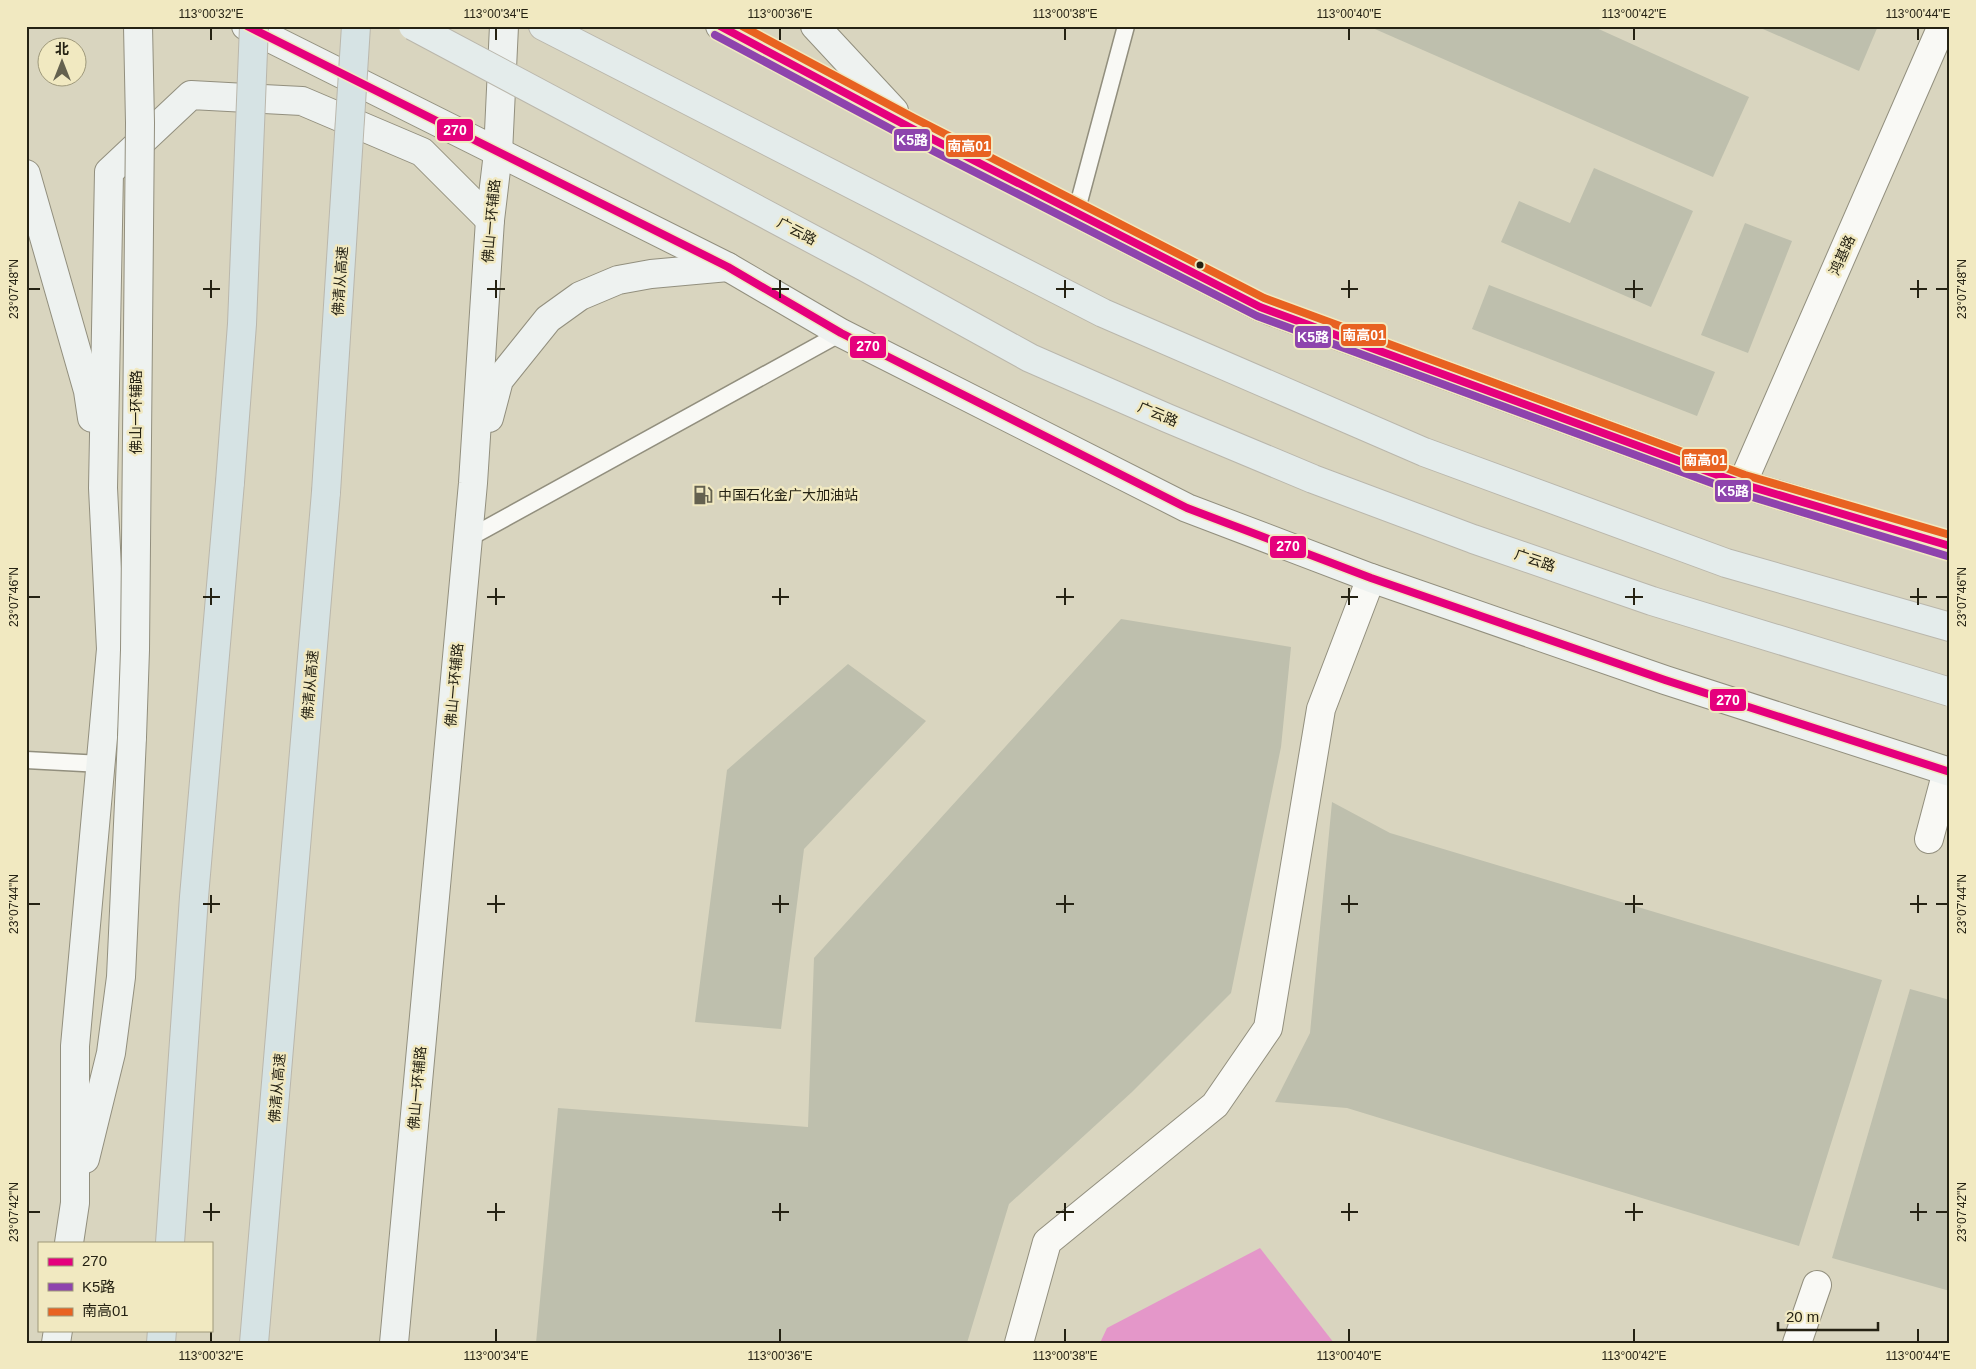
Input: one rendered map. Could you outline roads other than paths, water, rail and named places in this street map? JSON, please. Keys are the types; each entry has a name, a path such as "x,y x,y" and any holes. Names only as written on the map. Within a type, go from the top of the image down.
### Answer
{"highway":[{"path":"170,1242 194,897 242,324 254,26"},
{"name":"佛清从高速","path":"254,1343 326,492 356,26"}],"main road":[{"name":"佛山一环辅路","path":"75,1202 111,1053 120,986 135,650 140,123 138,26"},
{"path":"246,26 728,267 841,333 1187,508 1371,578 1665,680 1948,771"},
{"name":"广云路","path":"413,26 872,271 1030,358 1167,418 1313,479 1473,539 1652,601 1950,692"},
{"name":"佛山一环辅路","path":"394,1343 472,483 490,220 498,153 504,26"},
{"path":"543,26 1103,313 1424,452 1726,563 1950,627"},
{"path":"720,26 909,127 1260,307 1742,484 1950,546"},
{"path":"815,26 909,127"},
{"path":"69,1242 75,1202 75,1046 112,649 103,488 109,172 191,94 302,101 422,152 490,220"},
{"path":"26,174 88,391 103,488"},
{"path":"472,483 499,380 548,319 580,296 618,280 651,274 728,267"}],"street":[{"name":"鸿基路","path":"1742,484 1942,26"},
{"path":"1019,1343 1047,1242 1214,1105 1268,1028 1321,709 1371,578"},
{"path":"1929,839 1948,771"},
{"path":"1797,1343 1817,1285"}],"lane":[{"path":"1076,213 1126,26"},
{"path":"467,539 841,333"},
{"path":"26,760 102,764"}],"place":[{"name":"中国石化金广大加油站","path":"703,495"}]}
